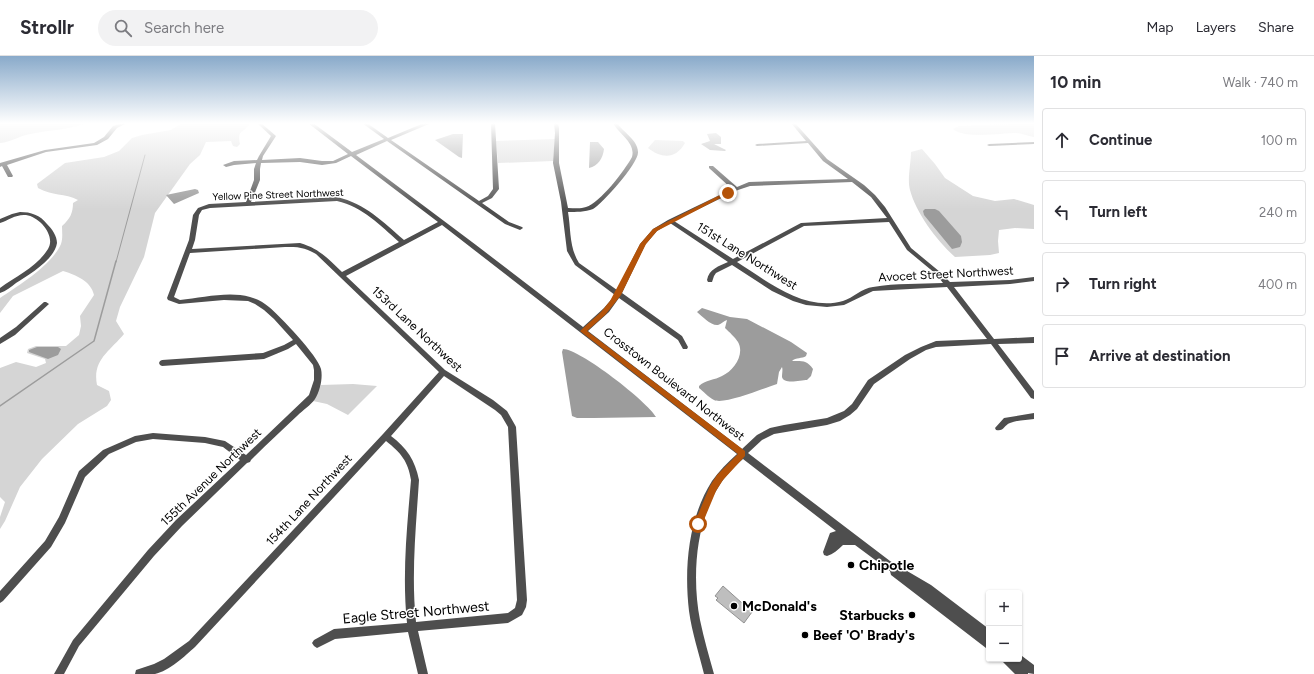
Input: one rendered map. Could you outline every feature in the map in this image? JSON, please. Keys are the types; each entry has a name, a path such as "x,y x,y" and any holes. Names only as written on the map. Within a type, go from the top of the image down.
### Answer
{"street":[{"path":"10,176 2,164 43,152"},
{"path":"248,204 257,180 257,169 263,152"},
{"name":"Crosstown Boulevard Northwest","path":"349,152 856,541 887,564 928,588 986,633"},
{"path":"226,165 259,161 300,160 330,163 360,152"},
{"path":"406,152 506,223 520,228"},
{"path":"479,203 490,197 496,189 494,152"},
{"path":"557,152 556,162 566,210 567,234 572,259 618,295 680,338 685,347"},
{"path":"566,210 592,207 600,201 633,163 635,152"},
{"path":"817,152 825,160 862,186 873,196 910,249 938,273 949,285 1034,396"},
{"path":"712,167 736,189"},
{"path":"583,331 603,314 618,295 643,244 655,230 670,221 749,184 852,180"},
{"name":"Yellow Pine Street Northwest","path":"188,251 192,240 196,216 203,208 210,206 337,199 348,201 360,207 404,243"},
{"path":"0,221 8,216 23,213 37,217 53,235 54,241 52,247 40,263 0,291"},
{"path":"710,280 711,275 714,272 803,224 891,220"},
{"name":"151st Lane Northwest","path":"670,221 732,262 786,295 800,301 814,304"},
{"path":"342,276 442,222"},
{"name":"153rd Lane Northwest","path":"188,251 286,245 300,245 310,248 318,253 443,372 457,383 492,403 504,413 512,427 522,600 521,608 518,614"},
{"name":"155th Avenue Northwest","path":"59,674 76,643 151,553 179,523 290,419 314,392 318,380 318,370 316,364 275,315 262,304 249,299 179,302 171,298 188,251"},
{"name":"Avocet Street Northwest","path":"814,304 844,303 872,289 1034,279"},
{"path":"0,341 20,329 46,304"},
{"path":"709,674 694,613 691,587 698,524 708,497 720,478 743,454 762,436 770,432 786,427 835,420 849,412 871,382 915,352 936,344 1034,340"},
{"path":"162,363 264,356 296,341"},
{"name":"154th Lane Northwest","path":"140,674 159,669 192,644 386,436 443,372"},
{"path":"999,428 1007,420 1034,416"},
{"path":"0,598 48,544 62,520 82,474 106,452 136,439 153,436 206,440 225,444 247,460"},
{"path":"386,436 400,447 409,458 413,468 415,480 409,583 412,626 424,674"},
{"path":"846,533 833,536 827,552 841,541 856,541"},
{"name":"Crosstown Boulevard Northwest","path":"887,564 898,575 986,643"},
{"name":"Eagle Street Northwest","path":"317,644 334,634 508,618 518,614"},
{"path":"1009,662 1023,674"},
{"path":"1022,662 1034,672"}],"shaded area":[{"path":"117,152 201,152 190,164 155,213 144,257 120,307 116,321 124,334 103,356 97,369 97,385 109,391 111,400 107,406 78,424 42,459 20,487 0,529 0,517 5,502 0,497 0,368 16,362 36,367 46,363 45,359 27,353 28,349 36,346 66,346 79,335 81,326 80,316 94,295 90,286 86,282 73,274 63,271 13,296 0,313 0,298 34,274 57,252 62,242 62,226 70,216 73,203 78,200 68,196 43,191 38,188 37,184 65,163 104,157"},
{"path":"452,152 462,152 462,158"},
{"path":"497,152 554,152 553,161 498,163"},
{"path":"590,152 603,152 600,161 589,168"},
{"path":"653,152 677,152 668,156"},
{"path":"911,152 924,152 945,178 973,196 995,201 1014,199 1034,205 1034,229 1015,228 999,230 999,253 955,257 934,235 922,217 913,199 909,186"},
{"path":"195,189 198,190 199,193 174,204 166,195"},
{"path":"925,209 935,209 939,211 961,236 962,242 960,247 952,249 924,215 923,211"},
{"path":"702,308 730,317 747,319 791,342 807,353 806,356 792,361 801,361 809,364 813,369 811,376 807,380 793,382 786,381 782,377 782,367 779,372 777,384 726,400 719,401 712,399 699,388 699,386 704,382 726,374 731,370 739,357 740,347 734,336 725,328 727,320 718,325 712,324 697,312"},
{"path":"37,347 58,347 61,349 58,355 48,359 29,352 29,350"},
{"path":"563,349 572,351 613,377 640,400 656,417 577,418 572,416 562,352"},
{"path":"353,384 377,386 348,415 327,404 313,401 321,385"}],"building":[{"name":"McDonald's","path":"723,586 752,612 744,623 716,600 718,598 715,596"}],"waterway":[{"path":"116,262 145,155"},
{"path":"0,406 94,341 116,261"}],"place":[{"name":"Chipotle","path":"851,565"},
{"name":"McDonald's","path":"734,606"},
{"name":"Starbucks","path":"912,615"},
{"name":"Beef 'O' Brady's","path":"805,635"}],"route":[{"path":"698,524 712,489 720,478 743,454 583,331 603,314 618,295 643,244 655,230 670,221 728,193"}]}
